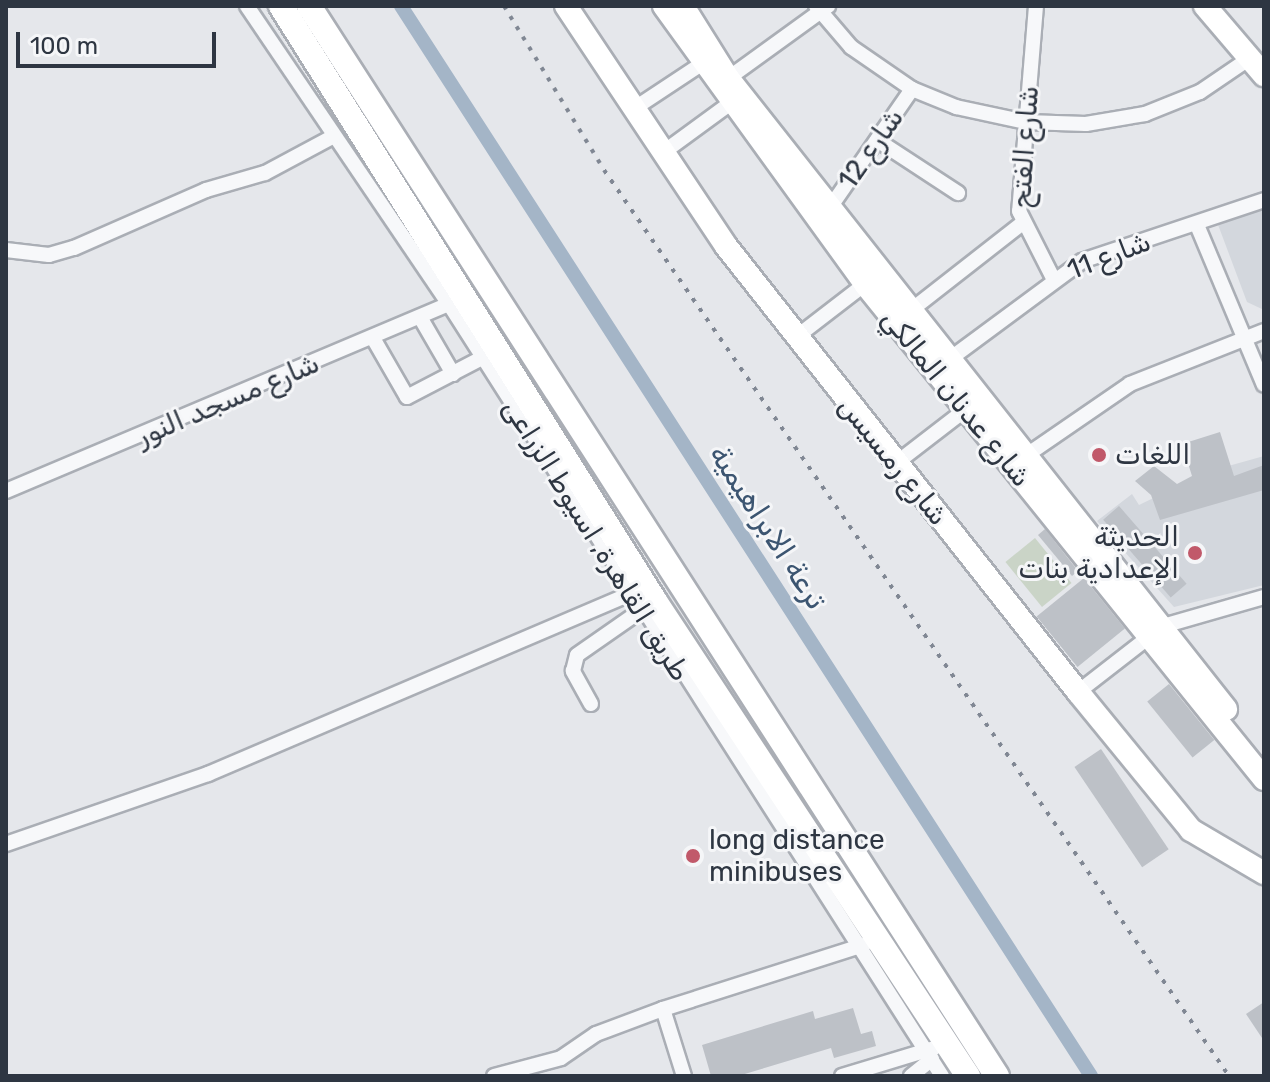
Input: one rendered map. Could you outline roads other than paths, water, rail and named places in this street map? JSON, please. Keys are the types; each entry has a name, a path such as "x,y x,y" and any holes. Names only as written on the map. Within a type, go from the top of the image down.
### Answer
{"highway":[{"name":"طريق القاهرة, اسيوط الزراعى","path":"281,6 641,602 869,943 935,1051 968,1076"},
{"name":"طريق القاهرة, اسيوط الزراعى","path":"309,6 678,587 997,1076"},
{"path":"344,107 366,94"},
{"path":"641,602 678,587"}],"main road":[{"name":"شارع رمسيس","path":"566,6 661,154 795,338 1078,692 1191,830 1264,873"},
{"name":"شارع عدنان المالكي","path":"664,6 700,65 829,209 910,311 965,410 1018,461"},
{"name":"شارع عدنان المالكي","path":"683,6 724,90 865,284 941,366 1155,630 1264,756"},
{"path":"1205,6 1259,62"},
{"path":"1225,6 1259,62"},
{"name":"شارع عدنان المالكي","path":"1155,630 1264,779"}],"street":[{"name":"طريق القاهرة, اسيوط الزراعى","path":"247,6 449,304 641,602"},
{"name":"شارع الفتح","path":"1036,6 1020,225 1053,278"},
{"path":"661,154 724,90 821,8 870,63 912,89 1026,122 1086,124 1145,114 1200,92 1259,62"},
{"path":"632,110 700,65"},
{"name":"شارع 12","path":"829,209 912,89"},
{"path":"6,250 49,255 74,248 206,190 265,173 334,136"},
{"path":"877,140 958,193"},
{"name":"شارع 11","path":"941,366 1053,278 1096,255 1197,225 1264,200"},
{"path":"910,311 1020,225"},
{"path":"1197,225 1264,385"},
{"path":"795,338 865,284"},
{"name":"شارع مسجد النور","path":"6,491 449,304"},
{"path":"420,317 453,374"},
{"path":"1018,461 1130,384 1264,331"},
{"path":"373,338 404,396 482,358"},
{"path":"895,464 965,410"},
{"path":"1078,692 1155,630 1264,597"},
{"path":"591,704 573,671 577,655 641,602"},
{"path":"6,844 208,774 641,602"},
{"path":"494,1076 561,1058 596,1034 663,1009 869,943"},
{"path":"663,1009 684,1076"},
{"name":"طريق القاهرة, اسيوط الزراعى","path":"935,1051 942,1076"},
{"path":"842,1076 935,1051"},
{"path":"911,1076 935,1051"}],"waterway":[{"name":"ترعة الابراهيمية","path":"401,6 1091,1076"}],"railway":[{"path":"504,6 604,170 1229,1076"}],"place":[{"name":"اللغات","path":"1099,455"},
{"name":"الحديثة الإعدادية بنات","path":"1195,553"},
{"name":"long distance minibuses","path":"693,856"}]}
